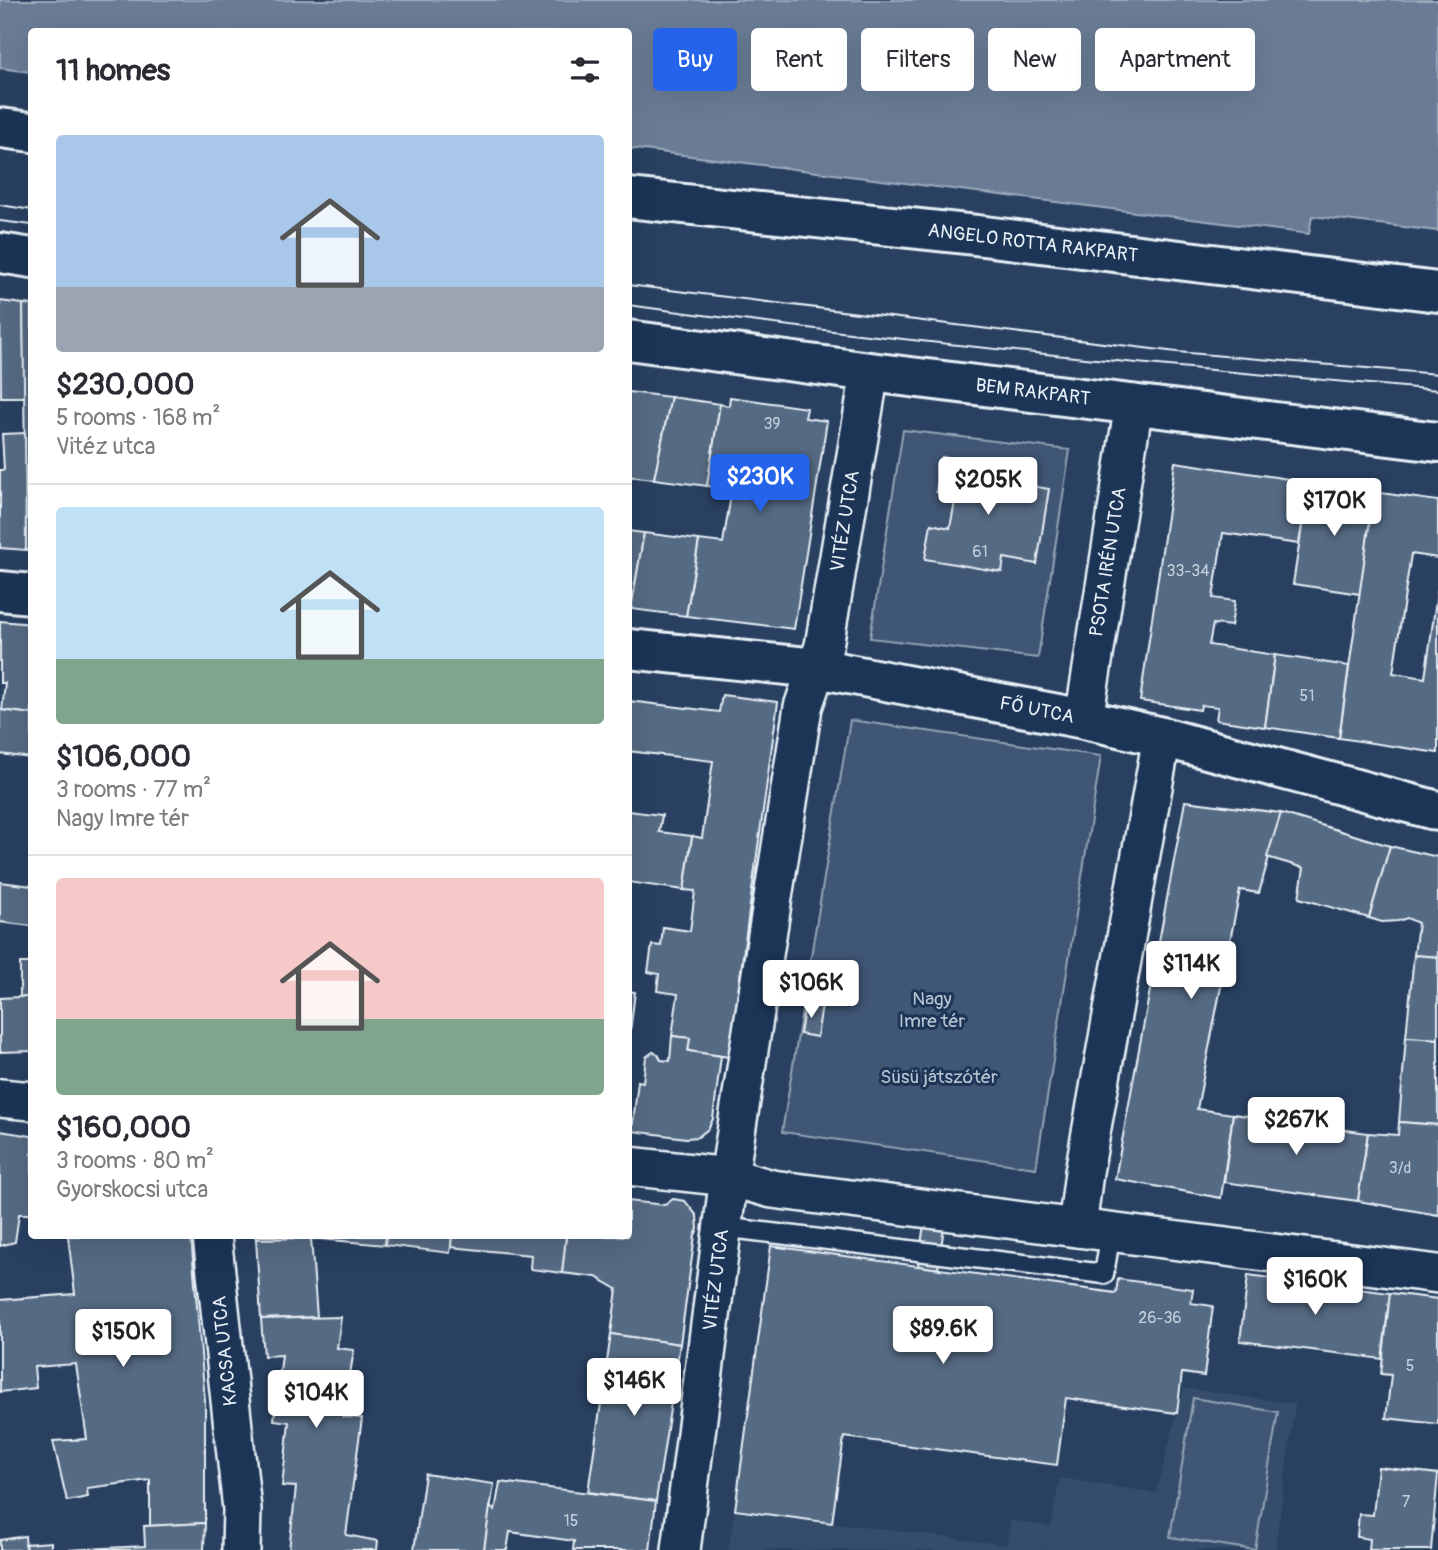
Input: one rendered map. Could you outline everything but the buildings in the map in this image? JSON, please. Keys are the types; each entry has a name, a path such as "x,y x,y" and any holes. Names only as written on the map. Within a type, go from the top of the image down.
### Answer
{"street":[{"path":"0,128 28,132"},
{"name":"ANGELO ROTTA RAKPART","path":"632,198 976,235 1438,292"},
{"path":"0,253 28,257"},
{"name":"BEM RAKPART","path":"632,341 870,373 1438,442"},
{"name":"VITÉZ UTCA","path":"817,668 824,646 870,373"},
{"name":"PSOTA IRÉN UTCA","path":"1084,719 1133,404"},
{"path":"0,591 28,594"},
{"name":"FŐ UTCA","path":"632,649 817,668 1084,719 1162,737 1438,811"},
{"path":"729,1177 803,707 817,668"},
{"path":"1094,1230 1084,1172 1162,737"},
{"path":"0,1098 28,1101"},
{"path":"632,1166 729,1177 772,1189 1438,1275"},
{"name":"VITÉZ UTCA","path":"681,1550 729,1177"},
{"name":"KACSA UTCA","path":"212,1239 242,1509 241,1550"}],"lane":[{"path":"722,1227 1103,1282 1094,1230"}],"shaded area":[{"path":"0,0 1438,0 1438,231 1312,216 1309,234 632,149 632,28 28,28 28,72 0,68"},
{"path":"1184,1388 1295,1404 1275,1550 728,1550 735,1510 1006,1545 1011,1520 1051,1527 1060,1478 1156,1493"}],"green space":[{"path":"903,430 1070,450 1038,658 870,638"},
{"name":"Nagy Imre tér","path":"850,720 1101,756 1036,1168 782,1132"},
{"path":"1193,1398 1278,1412 1255,1550 1170,1537"}],"tram line":[{"path":"0,205 28,209"},
{"path":"0,221 28,224"},
{"path":"632,285 1177,352 1438,374"},
{"path":"632,306 1033,353 1438,390"}],"park label":[{"name":"Süsü játszótér","path":"939,1077"}]}
